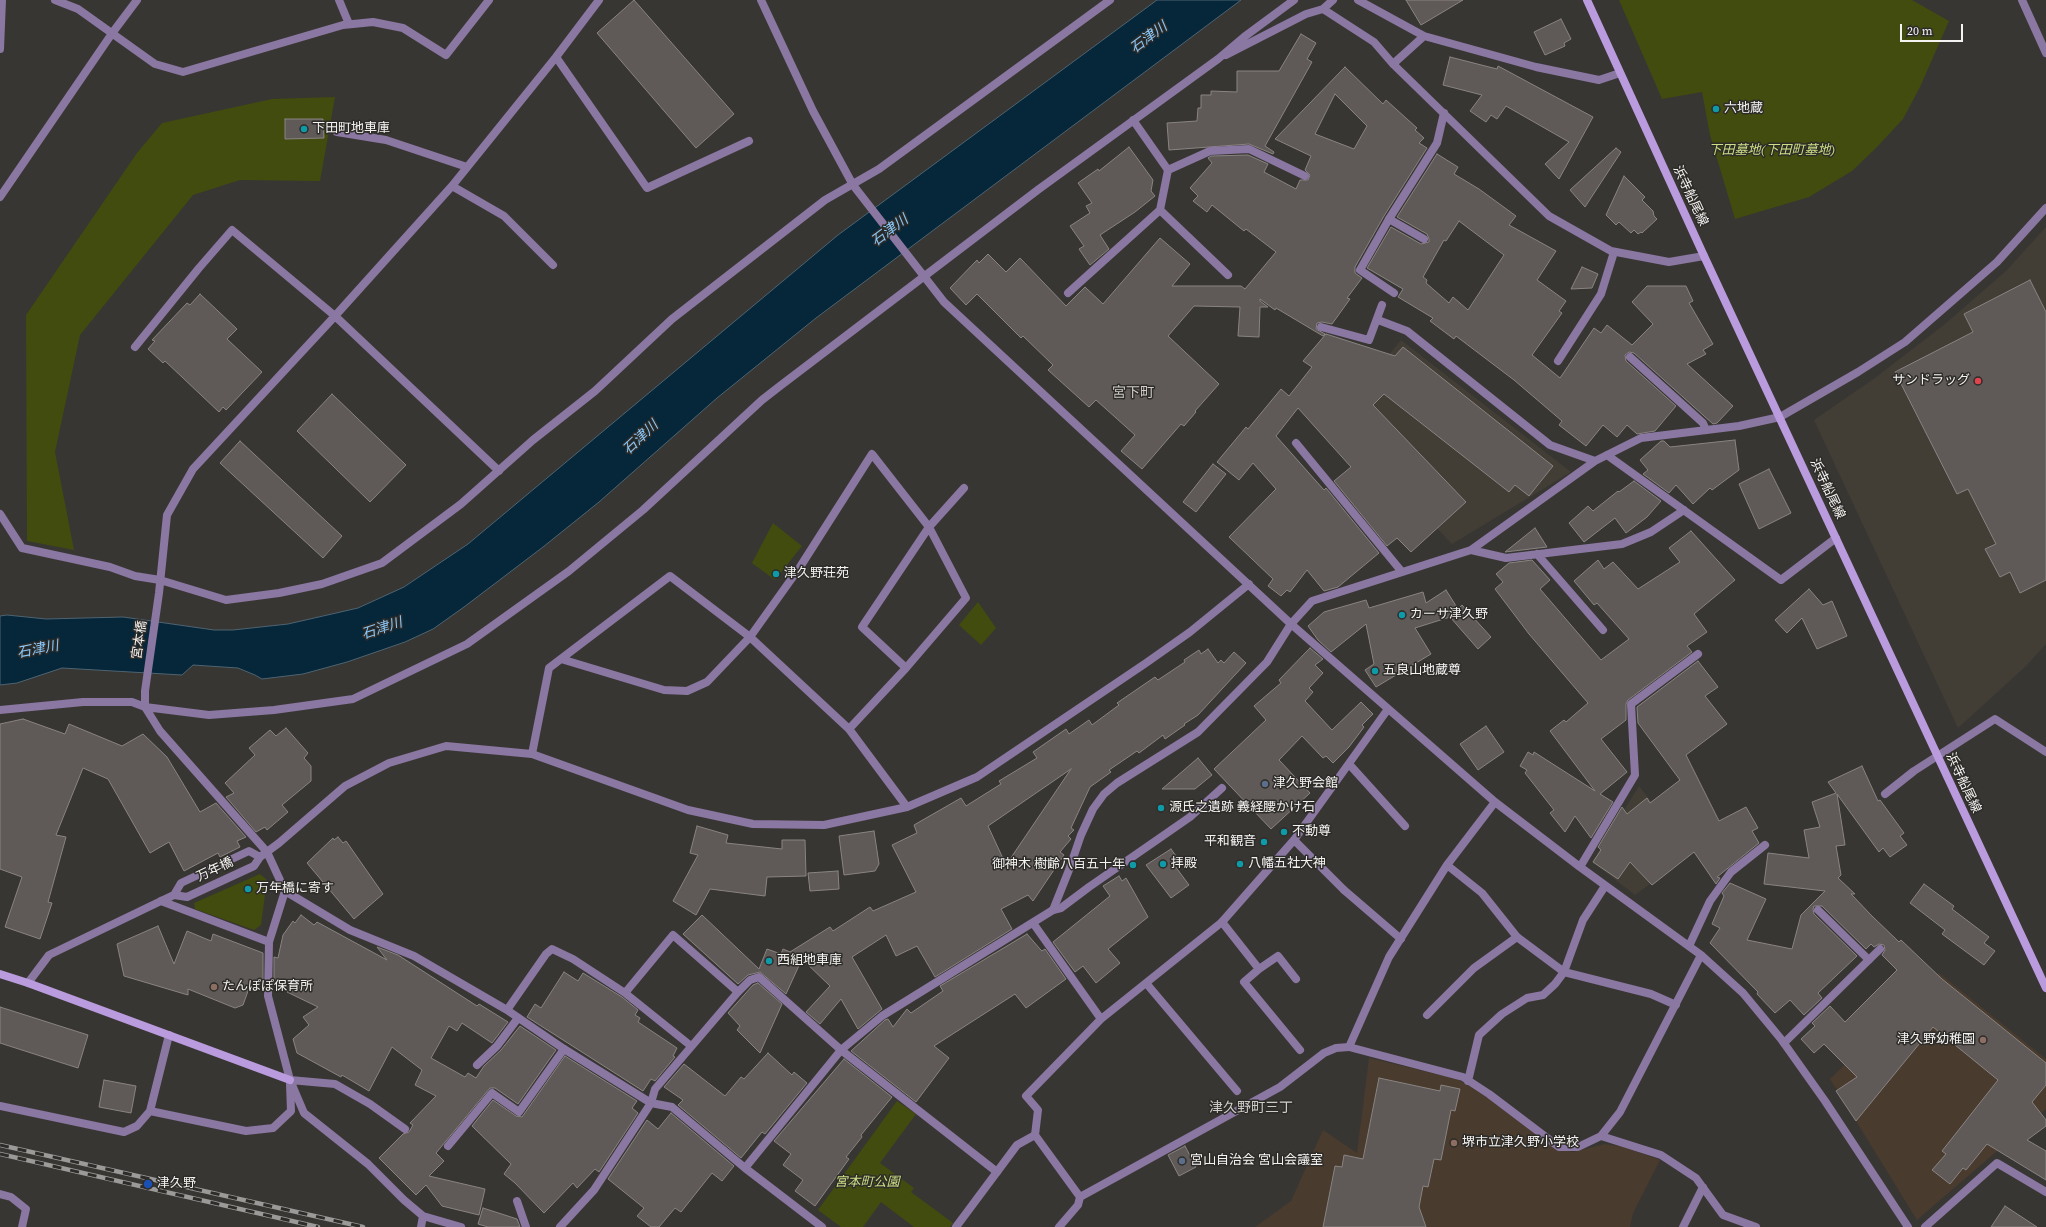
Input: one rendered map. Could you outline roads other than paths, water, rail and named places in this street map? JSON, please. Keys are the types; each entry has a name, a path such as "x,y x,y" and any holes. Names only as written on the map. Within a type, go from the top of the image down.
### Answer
{"street":[{"path":"0,49 2,0"},
{"path":"55,0 78,9 113,32 155,64 183,72 349,24 373,22 403,28 446,54 489,0"},
{"path":"0,197 113,32 137,0"},
{"path":"339,0 349,24"},
{"name":"宮本橋","path":"145,707 145,691 159,593 167,515 193,469 336,316 452,186 556,57 599,0"},
{"path":"761,0 813,110 853,185 944,302 1291,624 1495,802 1605,886 1701,955 1743,993 1784,1043 1825,1101 1908,1227"},
{"path":"0,514 22,548 110,567 135,576 160,580 226,600 279,593 350,576 382,563 461,504 533,440 595,390 672,319 825,200 879,169 1110,0"},
{"path":"0,710 83,702 132,702 145,707 210,715 274,710 353,699 467,644 568,572 643,510 762,400 1294,0"},
{"path":"1218,58 1251,44 1306,14 1323,9 1333,0"},
{"path":"1358,0 1373,3 1424,36 1536,67 1599,80 1620,72"},
{"name":"浜寺船尾線","path":"1587,0 1704,256 2046,988"},
{"path":"2022,0 2046,53"},
{"path":"1323,9 1374,42 1393,64 1549,216 1614,252 1669,262 1704,256"},
{"path":"1393,64 1424,36"},
{"path":"556,57 647,188 749,141"},
{"path":"1394,293 1360,270 1389,219 1437,142 1444,113"},
{"path":"1068,293 1160,210 1168,170 1133,120"},
{"path":"337,132 386,140 467,167"},
{"path":"1168,170 1210,151 1249,149 1304,176"},
{"path":"452,186 504,216 552,265"},
{"path":"1053,910 1081,835 1093,809 1104,794 1117,783 1198,732 1267,662 1291,624 1312,601 1471,550 1595,461 1642,438 1739,426 1780,417 1851,376 1905,342 1997,262 2046,208"},
{"path":"1160,210 1228,275"},
{"path":"1389,219 1424,239"},
{"path":"135,347 232,230 336,316 499,471"},
{"path":"1558,361 1601,294 1614,252"},
{"path":"1321,327 1369,340 1378,320 1382,305"},
{"path":"1378,320 1407,331 1550,445 1595,461"},
{"path":"1630,357 1704,424 1706,430"},
{"path":"1296,443 1402,572"},
{"path":"560,659 664,690 688,691 707,682 750,637 800,567 872,454 929,527 966,598 906,668 849,729"},
{"path":"1607,455 1781,580 1836,538"},
{"path":"906,668 862,627 929,527 964,488"},
{"path":"1471,550 1506,558 1622,544 1651,532 1684,510"},
{"path":"1537,554 1603,630"},
{"path":"532,754 549,668 670,576 750,637 849,729 907,807"},
{"path":"28,983 49,955 174,895 181,882 249,851 264,854 279,843 345,786 389,764 446,746 532,754 688,810 753,824 824,825 907,807 977,777 1190,632 1249,584"},
{"path":"1580,867 1635,775 1631,704 1698,654"},
{"path":"145,707 160,731 264,854 285,891 350,930 414,956 507,1010 564,1049 651,1104 672,1107 745,1168 822,1227"},
{"path":"1080,1197 1035,1135 1038,1110 1026,1096 1101,1019 1222,922 1294,840 1388,709"},
{"path":"1885,794 1914,771 1995,719 2046,752"},
{"path":"1349,764 1405,826"},
{"path":"745,1168 841,1050 882,1016 1053,910 1061,908 1190,817 1222,788"},
{"path":"1349,1048 1389,957 1447,865 1495,802"},
{"path":"1294,840 1344,890 1401,939"},
{"path":"1689,946 1710,901 1730,872 1765,845"},
{"name":"万年橋","path":"174,895 186,897 254,866 264,854"},
{"path":"1447,865 1482,893 1517,937 1564,972 1651,994 1676,1005"},
{"path":"1468,1081 1479,1035 1502,1014 1527,998 1543,995 1555,984 1564,972 1583,920 1605,886"},
{"path":"285,891 269,942 268,996 290,1080 304,1113 368,1164 404,1200 423,1216 461,1227"},
{"path":"161,901 269,942"},
{"path":"1818,910 1869,960"},
{"path":"1222,922 1258,969"},
{"path":"1033,923 1101,1019"},
{"path":"625,992 673,935 738,992"},
{"path":"1427,1015 1474,968 1517,937"},
{"path":"1784,1043 1880,949"},
{"path":"507,1010 546,954 552,950 573,959 625,992 691,1046"},
{"path":"1059,1227 1078,1205 1080,1197 1280,1087 1324,1053 1336,1048 1349,1048 1463,1077 1489,1094 1559,1147 1578,1147 1601,1136 1620,1112 1701,955"},
{"path":"1296,979 1278,956 1258,969 1244,982 1300,1050"},
{"path":"0,974 290,1080 335,1084 370,1104 405,1129"},
{"path":"560,1227 594,1190 651,1104 655,1089 738,992 750,980 759,976 841,1050 997,1172"},
{"path":"1146,983 1237,1091"},
{"path":"477,1065 497,1046 518,1018"},
{"path":"0,1106 124,1132 137,1126 150,1111 169,1035"},
{"path":"448,1146 492,1093 519,1112 564,1049"},
{"path":"150,1111 246,1132 273,1128 291,1111 290,1080"},
{"path":"956,1227 1017,1145 1035,1135"},
{"path":"1601,1136 1661,1155 1696,1178 1723,1215 1756,1227"},
{"path":"1925,1227 1996,1163 2046,1192"},
{"path":"1683,1227 1703,1187"},
{"path":"0,1194 12,1197 26,1209 22,1227"},
{"path":"517,1201 526,1227"},
{"path":"421,1227 423,1216"}],"water":[{"name":"石津川","path":"1157,0 1241,0 816,318 717,398 599,502 543,547 433,629 405,642 347,662 303,674 262,679 238,668 193,665 182,675 62,668 17,683 0,685 0,616 7,615 46,619 123,617 214,630 233,630 288,624 358,608 404,587 468,544 838,235"}],"railway":[{"path":"0,1145 363,1227"},
{"path":"0,1154 318,1227"}],"place":[{"name":"六地蔵","path":"1716,109"},
{"name":"下田町地車庫","path":"304,129"},
{"name":"サンドラッグ","path":"1978,381"},
{"name":"津久野荘苑","path":"776,574"},
{"name":"カーサ津久野","path":"1402,615"},
{"name":"五良山地蔵尊","path":"1375,671"},
{"name":"津久野会館","path":"1265,784"},
{"name":"源氏之遺跡 義経腰かけ石","path":"1161,808"},
{"name":"不動尊","path":"1284,832"},
{"name":"平和観音","path":"1264,842"},
{"name":"拝殿","path":"1163,864"},
{"name":"八幡五社大神","path":"1240,864"},
{"name":"御神木 樹齢八百五十年","path":"1133,865"},
{"name":"万年橋に寄す","path":"248,889"},
{"name":"西組地車庫","path":"769,961"},
{"name":"たんぽぽ保育所","path":"214,987"},
{"name":"津久野幼稚園","path":"1983,1040"},
{"name":"堺市立津久野小学校","path":"1454,1143"},
{"name":"宮山自治会 宮山会議室","path":"1182,1161"},
{"name":"津久野","path":"148,1184"}],"district":[{"name":"宮下町","path":"1133,393"},
{"name":"津久野町三丁","path":"1251,1108"}],"park label":[{"name":"下田墓地(下田町墓地)","path":"1772,151"},
{"name":"宮本町公園","path":"867,1183"}]}
